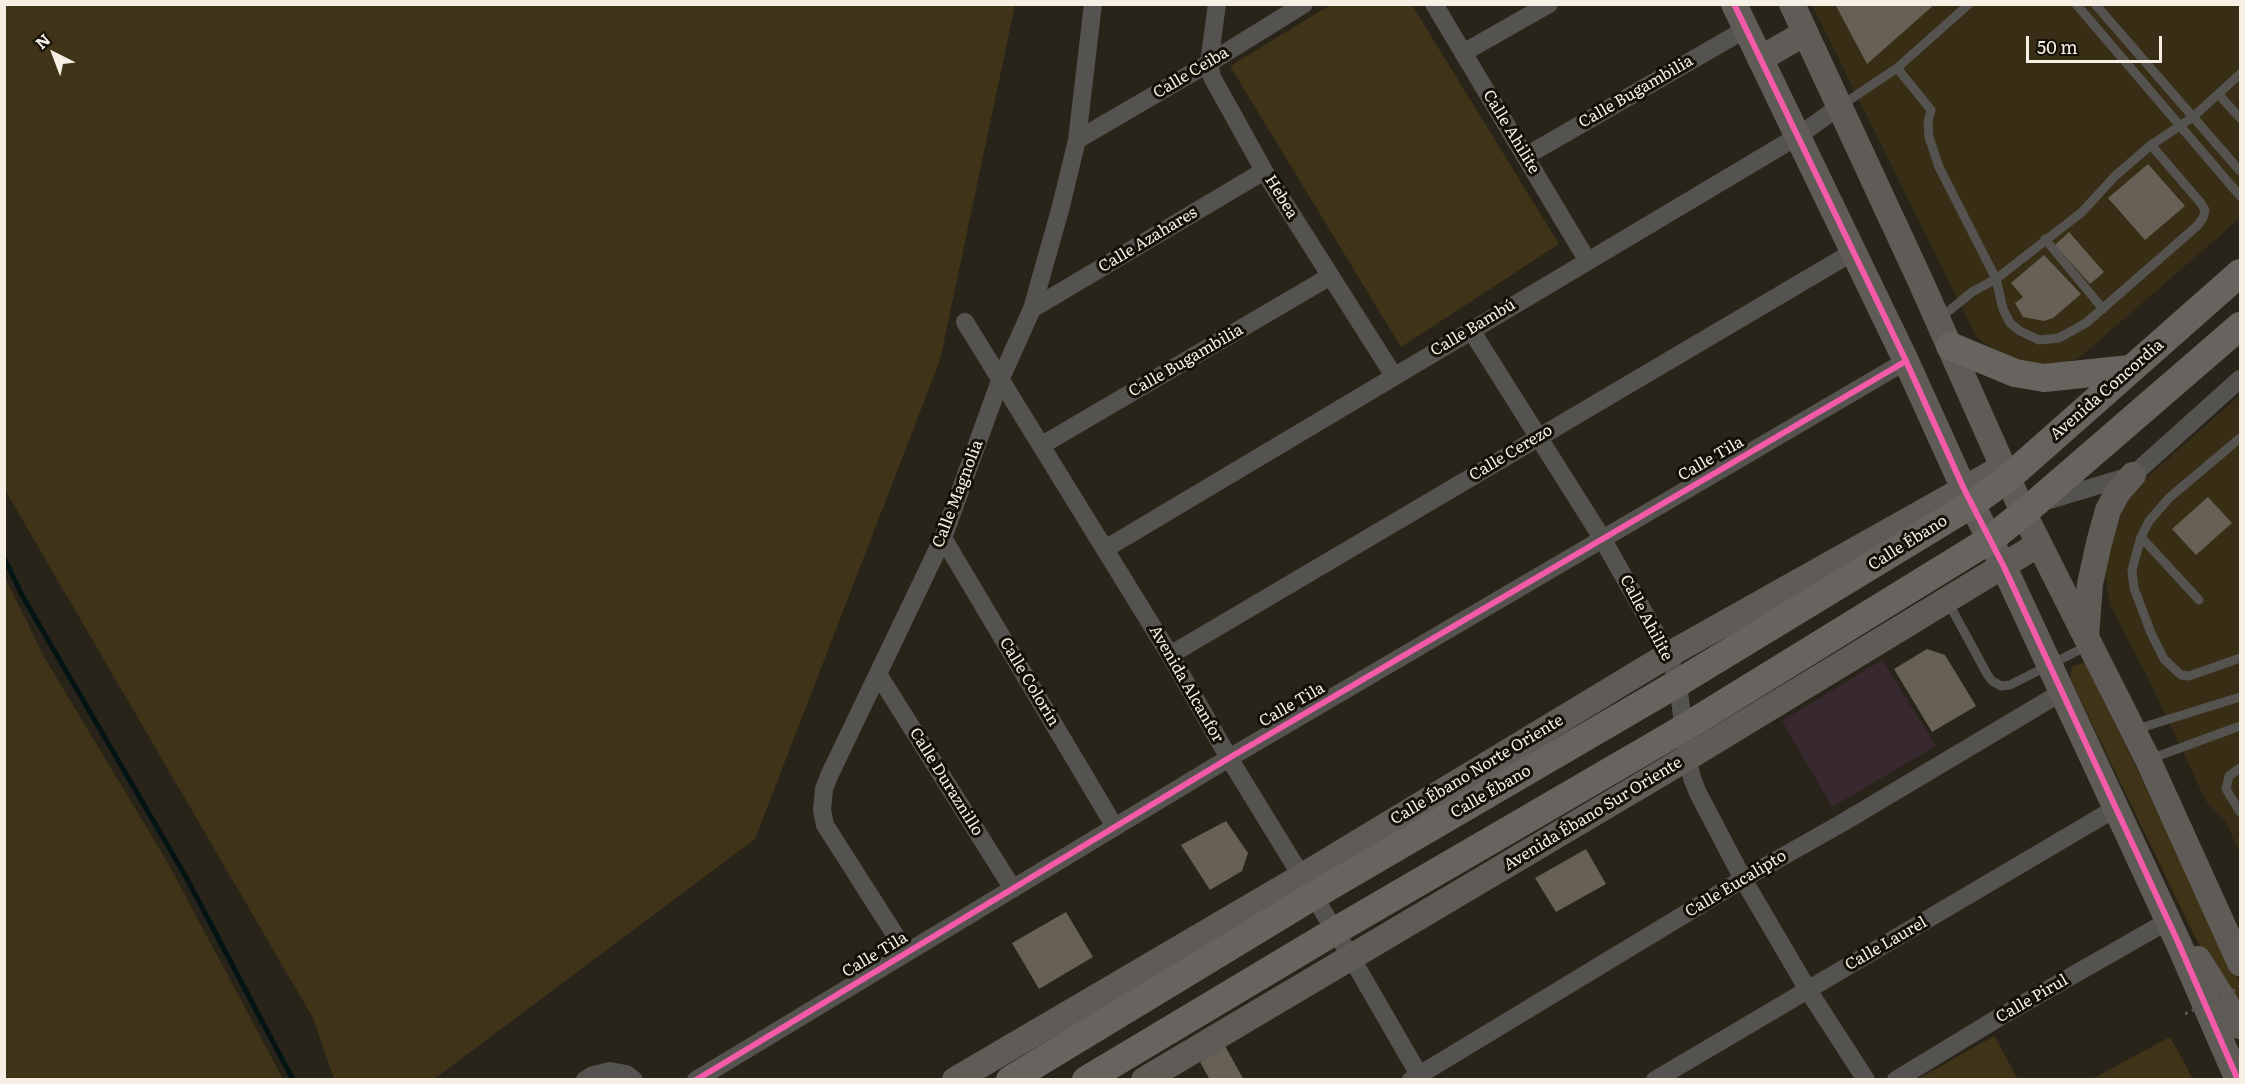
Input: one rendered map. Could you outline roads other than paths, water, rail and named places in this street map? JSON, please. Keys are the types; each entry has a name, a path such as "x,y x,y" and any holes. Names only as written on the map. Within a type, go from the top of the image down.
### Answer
{"main road":[{"name":"Avenida Concordia","path":"1968,496 2005,472 2130,369 2241,273"},
{"path":"1086,1080 1335,931 1684,728 1990,539 2241,326"},
{"path":"1950,346 2015,374 2044,378 2130,369"},
{"name":"Calle Ébano","path":"1010,1080 1307,886 1678,683 1968,496"}],"street":[{"name":"Calle Magnolia","path":"906,952 825,825 822,810 824,789 943,538 1001,378 1032,309 1077,140 1093,4"},
{"name":"Hebea","path":"1217,4 1209,63 1212,77 1264,171 1329,277 1394,376"},
{"name":"Calle Ceiba","path":"1077,140 1304,4"},
{"name":"Calle Ahilite","path":"1434,4 1587,260"},
{"path":"1463,53 1550,4"},
{"path":"1734,4 2004,567 2173,931 2238,1080"},
{"path":"1792,4 1950,346 2005,472 2028,508 2039,544 2148,760 2241,963"},
{"name":"Calle Bugambilia","path":"1526,156 1746,29"},
{"path":"1760,59 1805,33"},
{"name":"Calle Bambú","path":"1105,549 1798,136 1840,106"},
{"name":"Calle Azahares","path":"1032,309 1264,171"},
{"name":"Calle Cerezo","path":"1170,655 1853,252"},
{"name":"Calle Bugambilia","path":"1042,445 1329,277"},
{"name":"Avenida Alcanfor","path":"965,322 1170,655 1229,758 1351,957 1418,1078"},
{"name":"Calle Ahilite","path":"1471,330 1602,538 1668,655 1678,683 1687,758 1698,793 1743,879 1808,990 1866,1080"},
{"name":"Calle Tila","path":"696,1080 1229,758 1906,361"},
{"path":"2087,641 2090,584 2108,510 2118,492 2133,475 2241,379"},
{"path":"2028,508 2133,475"},
{"name":"Calle Ébano Norte Oriente","path":"955,1080 1307,886 1668,655 1968,496"},
{"name":"Calle Colorín","path":"943,538 1115,827"},
{"name":"Avenida Ébano Sur Oriente","path":"1144,1080 1687,758 2039,544"},
{"name":"Calle Duraznillo","path":"878,674 1013,890"},
{"name":"Calle Eucalipto","path":"1418,1078 1743,879 2062,692"},
{"name":"Calle Laurel","path":"1655,1080 2116,808"},
{"path":"2173,931 2202,964 2241,1026"},
{"name":"Calle Pirul","path":"1896,1080 1998,1018 2173,931"},
{"path":"589,1077 610,1071 626,1074 634,1080"}],"lane":[{"path":"1840,106 1897,68 1969,4"},
{"path":"2076,4 2241,196"},
{"path":"2095,4 2241,171"},
{"path":"1897,68 1931,110 1928,122 1929,137 1939,167 1996,279 2003,309 2010,323 2020,331 2039,340 2059,338 2086,323 2197,226 2203,218 2205,210 2200,202 2151,145"},
{"path":"1937,320 1972,291 1996,279 2082,212 2115,176 2151,145 2193,117 2241,74"},
{"path":"2219,94 2241,118"},
{"path":"2045,239 2103,309"},
{"path":"2241,438 2169,498 2149,521 2141,537 2132,570 2134,588 2151,633 2164,659 2181,675 2189,676 2241,658"},
{"path":"2141,537 2199,600"},
{"path":"1947,601 1992,681 2001,686 2010,685 2049,665 2087,641"},
{"path":"2133,731 2241,697"},
{"path":"2148,760 2241,726"},
{"path":"2241,768 2229,776 2226,789 2241,812"}],"waterway":[{"path":"4,558 23,597 186,877 293,1080"}]}
